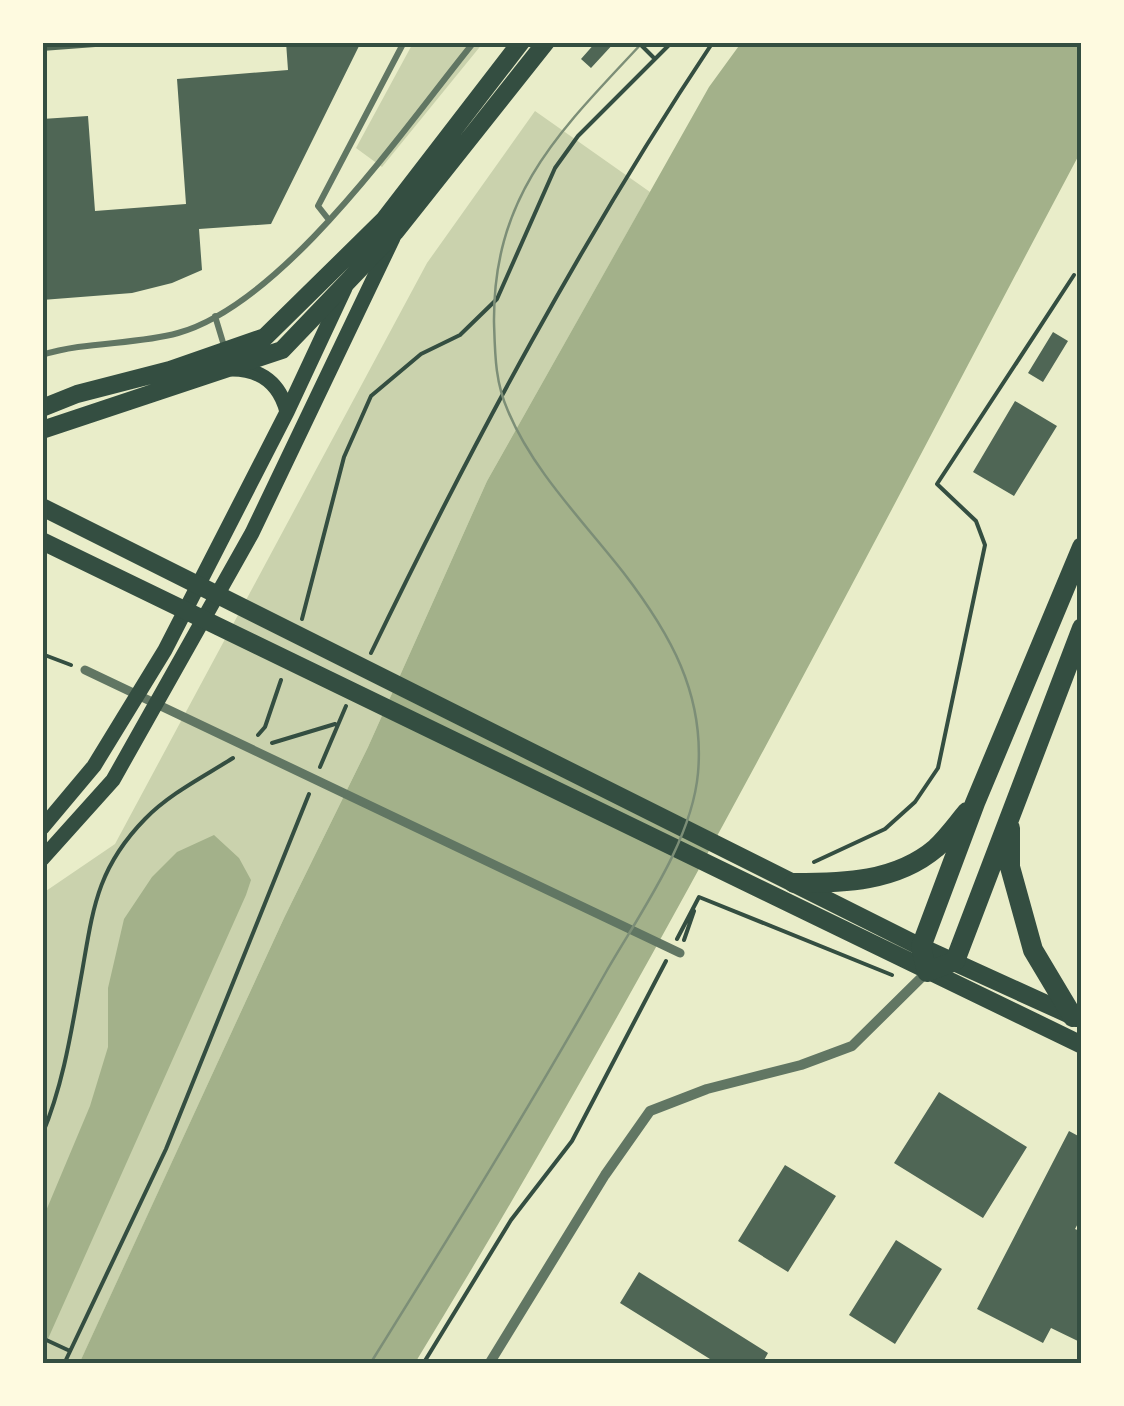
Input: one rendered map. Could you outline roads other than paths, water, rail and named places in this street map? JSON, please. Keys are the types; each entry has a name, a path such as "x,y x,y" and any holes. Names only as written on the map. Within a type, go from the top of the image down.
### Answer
{"highway":[{"path":"1082,547 974,803 921,947 927,972 955,961 1082,628"},
{"path":"788,880 848,883 896,871 936,848 974,803"},
{"path":"1010,816 1010,867 1033,950 1077,1019"}],"main road":[{"path":"42,408 264,338 372,232 522,42"},
{"path":"42,430 282,350 396,232 546,42"},
{"path":"42,828 94,766 165,650 287,412 372,232"},
{"path":"42,859 113,780 234,566 396,232"},
{"path":"224,371 252,371 265,377 276,386 287,412"},
{"path":"42,507 921,947 1077,1019"},
{"path":"42,541 1082,1045"}],"street":[{"path":"85,670 680,954"},
{"path":"489,1364 605,1175 650,1111 707,1089 802,1065 852,1046 927,972"}],"lane":[{"path":"329,220 318,206 404,42"},
{"path":"42,355 87,344 178,333 261,288 329,220 474,42"},
{"path":"215,316 226,351"}],"tram line":[{"path":"370,1364 648,901 675,850 694,799 699,744 696,717 681,666 640,595 531,454 504,400 495,357 497,277 505,236 519,200 560,135 643,42"}]}
